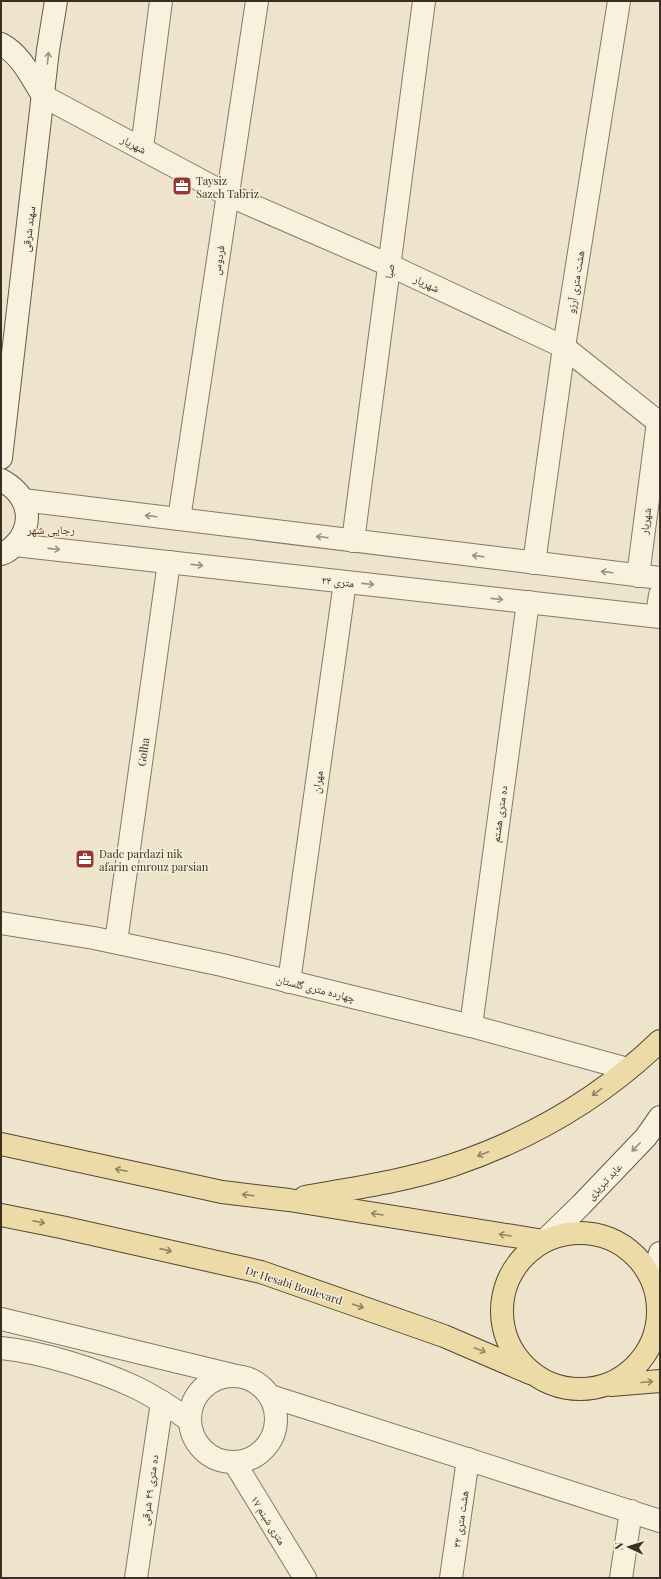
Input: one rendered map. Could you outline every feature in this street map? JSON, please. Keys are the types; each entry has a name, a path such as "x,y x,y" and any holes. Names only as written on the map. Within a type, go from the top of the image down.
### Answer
{"main road":[{"path":"289,1200 397,1180 452,1165 506,1145 576,1108 628,1069 660,1041"},
{"path":"1,1144 222,1192 289,1200 544,1241"},
{"name":"Dr Hesabi Boulevard","path":"1,1215 261,1272 444,1336 530,1373 554,1386 580,1390 606,1385"},
{"path":"530,1373 513,1353 503,1328 502,1301 509,1277 524,1256 544,1241 568,1233 594,1234 618,1242 638,1258 656,1281 658,1304 656,1330 646,1353 630,1372 606,1385"},
{"path":"606,1385 660,1381"}],"street":[{"name":"سهند شرقی","path":"1,458 48,50 56,1"},
{"path":"142,148 161,1"},
{"name":"فردوس","path":"179,519 257,1"},
{"name":"صبا","path":"353,541 424,1"},
{"name":"هشت متری آرزو","path":"534,563 564,347 620,1"},
{"path":"1,44 6,46 24,64 43,96"},
{"name":"شهریار","path":"43,96 228,195 389,265 564,347 658,422 638,576"},
{"path":"1,480 16,489 23,500 27,516 25,531 8,550"},
{"path":"23,500 660,578"},
{"name":"۲۴ متری","path":"8,550 169,562 528,602 659,609"},
{"name":"Golha","path":"116,942 169,562"},
{"name":"مهران","path":"288,982 345,582"},
{"name":"ده متری هشتم","path":"471,1026 528,602"},
{"name":"چهارده متری گلستان","path":"1,923 116,942 222,965 471,1026 628,1069"},
{"name":"عابد تبریزی","path":"544,1241 581,1205 646,1137 660,1117"},
{"path":"656,1281 660,1254"},
{"path":"1,1319 232,1375 243,1376 254,1381 263,1387 270,1396 275,1410 275,1425 271,1440 261,1452 248,1460 234,1462 222,1461 212,1457 203,1450 195,1441 189,1420 191,1406 197,1394 206,1384 218,1378 232,1375"},
{"path":"3,1354 82,1366 136,1388 162,1402 189,1420"},
{"path":"270,1396 660,1521"},
{"name":"ده متری ۴۹ شرقی","path":"136,1578 162,1402"},
{"name":"هشت متری ۳۲","path":"451,1578 468,1459"},
{"name":"۱۷ متری شبنم","path":"234,1462 305,1578"},
{"path":"621,1578 630,1511"}],"place":[{"name":"Taysiz Sazeh Tabriz","path":"182,186"},
{"name":"Dade pardazi nik afarin emrouz parsian","path":"85,859"}],"district":[{"name":"رجایی شهر","path":"51,529"}]}
